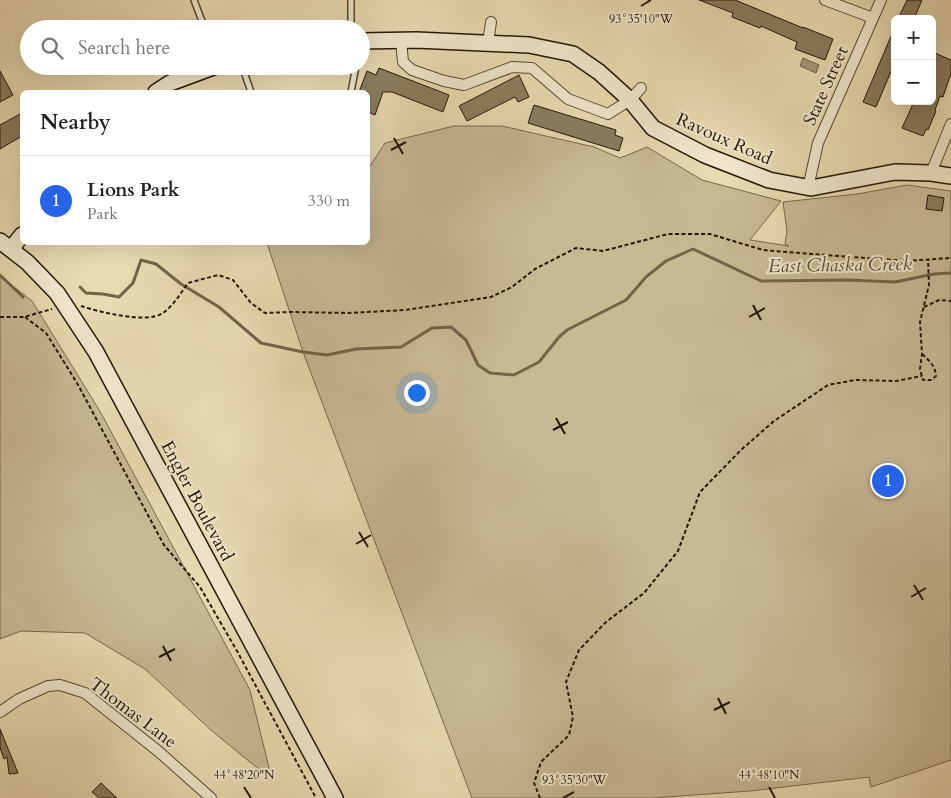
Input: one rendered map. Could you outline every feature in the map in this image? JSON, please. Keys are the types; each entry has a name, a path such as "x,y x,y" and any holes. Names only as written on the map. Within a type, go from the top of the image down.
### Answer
{"street":[{"path":"825,0 873,18"},
{"name":"State Street","path":"808,188 818,144 881,0"},
{"path":"488,43 491,22"},
{"path":"401,40 403,62 412,70 444,81 464,85 512,67 532,68 568,99 608,114 630,100 642,88"},
{"name":"Ravoux Road","path":"370,41 529,44 573,54 599,72 630,100 653,128 705,155 769,180 808,188 896,172 951,176"},
{"path":"159,90 170,83 192,75"},
{"path":"930,173 951,124"},
{"path":"5,245 20,236"},
{"name":"Engler Boulevard","path":"5,245 27,262 57,293 96,352 335,798"},
{"name":"Thomas Lane","path":"0,712 19,699 48,686 60,685 86,693 158,750 211,798"}],"lane":[{"path":"194,0 202,20"},
{"path":"351,0 351,20"},
{"path":"245,75 250,90"},
{"path":"351,90 354,75"}],"path":[{"path":"0,317 24,317 47,309 79,306 107,314 142,317 161,314 175,302 188,282 218,275 233,280 251,303 264,313 348,313 406,310 491,297 512,287 535,269 576,248 603,251 668,234 710,234 763,250 786,252 906,261 951,258"},
{"path":"922,354 931,362 935,369 936,376 930,380 923,380 920,369 922,354 920,322 929,285 928,259"},
{"path":"924,307 939,300 951,302"},
{"path":"24,317 46,333 77,383 164,545 200,588 237,651 316,798"},
{"path":"540,798 534,783 541,762 569,735 573,717 566,682 580,650 606,622 644,593 678,551 700,492 741,450 774,421 828,385 855,380 896,381 922,376"}],"shaded area":[{"path":"803,58 819,65 816,73 800,66"},
{"path":"454,126 502,126 594,147 620,158 647,147 702,180 781,201 750,240 789,246 785,244 787,231 783,202 857,194 907,185 951,191 951,760 871,787 869,777 750,791 652,798 472,798 303,352 268,245 370,245 370,166 385,143"},
{"path":"0,276 32,301 101,413 250,690 272,780 212,731 145,669 85,633 21,631 0,639"}],"building":[{"path":"699,0 735,0 833,39 825,60 795,49 797,42 761,26 760,28 732,17 733,13"},
{"path":"907,0 922,0 916,15 900,15"},
{"path":"891,36 891,71 876,107 863,102"},
{"path":"936,53 951,60 951,73 943,97 940,96 928,130 926,129 923,136 902,128 913,105 936,105"},
{"path":"379,68 449,95 443,112 392,92 383,92 375,115 370,113 370,90 360,90 365,75 370,75 370,72 376,75"},
{"path":"0,71 13,95 0,102"},
{"path":"519,75 529,97 518,102 515,97 467,121 459,106"},
{"path":"534,105 616,130 615,135 623,138 619,151 528,123"},
{"path":"20,114 20,137 0,149 0,125"},
{"path":"928,195 944,198 942,211 926,209"},
{"path":"0,729 18,773 9,774 7,757 4,759 0,748"},
{"path":"101,783 117,798 99,798 92,792"}],"waterway":[{"name":"East Chaska Creek","path":"80,287 86,293 119,297 133,283 141,260 156,264 181,284 219,307 261,343 327,355 356,349 401,347 432,328 451,327 466,340 478,365 490,373 514,375 539,362 567,330 626,300 646,277 666,261 693,249 761,281 848,280 895,282 934,274 951,273"},
{"name":"East Chaska Creek","path":"0,275 23,297"}],"place":[{"name":"Lions Park","path":"888,481"}]}
